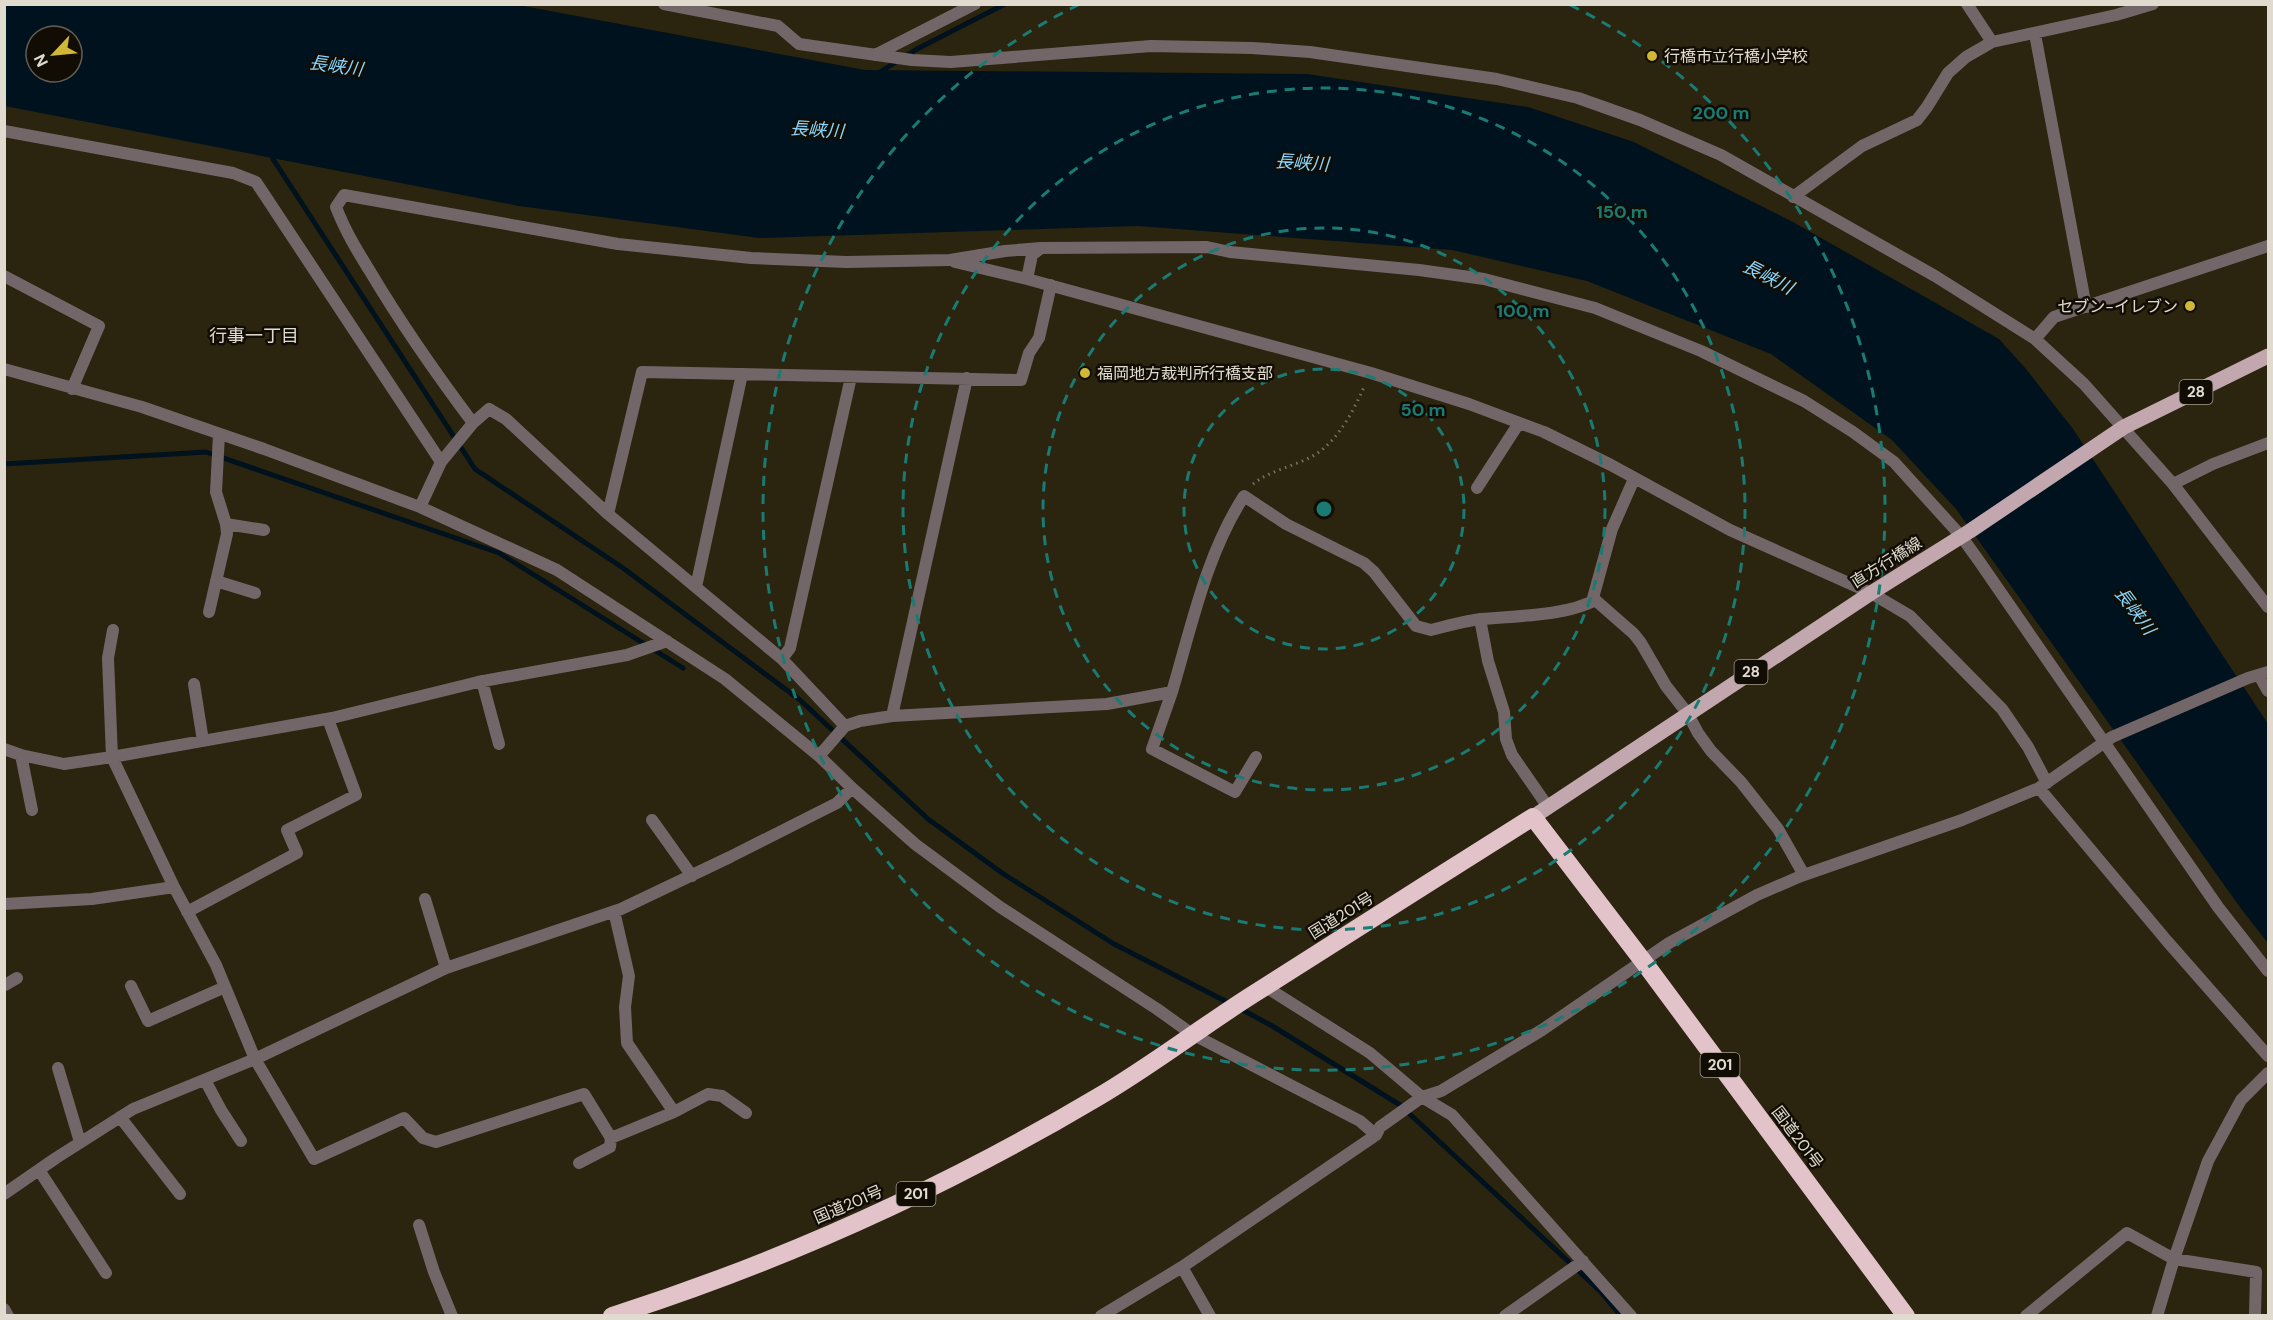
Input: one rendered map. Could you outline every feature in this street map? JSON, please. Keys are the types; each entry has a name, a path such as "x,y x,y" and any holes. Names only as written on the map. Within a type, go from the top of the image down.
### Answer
{"highway":[{"name":"国道201号","path":"612,1316 733,1275 896,1204 987,1158 1099,1096 1258,991 1541,812 1643,961 1906,1316"}],"main road":[{"name":"直方行橋線","path":"1541,812 2124,428 2268,356"}],"street":[{"path":"664,4 778,26 799,45 951,62 1151,46 1252,48 1310,52 1474,75 1578,98 1640,120 1721,155 1935,276 2035,339 2084,384 2173,484 2254,585 2268,607"},
{"path":"876,55 975,4"},
{"path":"1967,4 1992,42"},
{"path":"1793,197 1862,146 1917,120 1948,73 1966,57 1992,42 2036,34 2153,4"},
{"path":"2036,34 2086,307"},
{"path":"4,130 233,172 256,182 445,458"},
{"path":"474,423 449,391 384,296 343,226 336,207 344,195 629,245 751,258 846,262 950,260 1005,250 1041,248 1207,247 1230,252 1419,270 1484,279 1596,308 1701,351 1804,401 1853,432 1894,462 1965,534 2108,740 2218,907 2268,971"},
{"path":"2035,339 2054,317 2268,246"},
{"path":"1027,279 1032,255 1041,248"},
{"path":"950,260 1051,285 1371,373 1469,404 1553,437 1730,530 1871,593 1910,616 2002,709 2028,747 2043,785 2167,941 2268,1056"},
{"path":"4,276 99,326 72,388"},
{"path":"608,514 642,372 1021,380 1029,353 1039,338 1051,285"},
{"path":"4,369 142,407 420,507 557,570 725,679 823,752 852,788 915,844 1000,907 1195,1032 1378,1131"},
{"path":"696,587 742,374"},
{"path":"782,659 790,648 851,377"},
{"path":"892,716 967,378"},
{"path":"420,507 445,458 474,423 489,409 506,419 608,514 782,659 845,726"},
{"path":"1477,488 1519,423"},
{"path":"209,612 227,534 216,492 219,434"},
{"path":"2173,484 2213,464 2268,443"},
{"path":"1634,479 1612,529 1593,592 1595,600 1634,634 1666,686 1688,714 1711,751 1741,782 1778,829 1804,875"},
{"path":"1256,758 1236,792 1152,749 1172,692 1208,567 1219,541 1244,496 1286,524 1364,563 1374,572 1416,626 1431,630 1480,619 1575,608 1595,600"},
{"path":"226,524 264,530"},
{"path":"216,581 255,593"},
{"path":"1480,619 1488,662 1504,712 1506,739 1541,812"},
{"path":"113,630 108,658 112,757 225,987 255,1059 314,1159 404,1118 423,1138 436,1142 584,1094 611,1138 610,1147 579,1163"},
{"path":"4,748 21,755 64,764 112,757 327,719 482,681 627,655 667,641"},
{"path":"1101,1316 1182,1267 1378,1131 1418,1100 1441,1091 1542,1030 1669,943 1757,895 1804,875 1962,820 2043,785 2108,740 2258,675 2268,691"},
{"path":"482,681 499,744"},
{"path":"194,684 203,741"},
{"path":"823,752 845,726 860,721 892,716 1107,704 1172,692"},
{"path":"187,912 297,853 287,830 356,795 327,719"},
{"path":"21,755 32,810"},
{"path":"4,1194 133,1109 255,1059 446,968 615,911 692,876 837,803 852,788"},
{"path":"652,820 692,876"},
{"path":"4,904 92,899 174,887"},
{"path":"425,899 446,968"},
{"path":"615,911 628,976 625,1007 627,1043 674,1112"},
{"path":"5,985 17,978"},
{"path":"131,986 148,1021 225,987"},
{"path":"1258,991 1370,1053 1418,1100 1452,1115 1631,1316"},
{"path":"58,1068 80,1142"},
{"path":"2157,1316 2208,1161 2241,1100 2268,1073"},
{"path":"205,1080 220,1110 241,1141"},
{"path":"611,1138 708,1095 722,1096 746,1113"},
{"path":"120,1117 180,1194"},
{"path":"39,1170 106,1273"},
{"path":"420,1225 434,1272 452,1316"},
{"path":"2026,1316 2127,1233 2174,1259 2256,1272 2255,1316"},
{"path":"1505,1316 1583,1260"},
{"path":"1182,1267 1210,1316"},
{"path":"4,1309 8,1316"}],"path":[{"path":"1244,496 1258,480 1311,457 1324,447 1346,422 1371,373"}],"water":[{"name":"長峡川","path":"4,5 518,5 865,70 1307,74 1528,107 1634,142 1793,222 1999,339 2026,369 2073,429 2268,724 2268,943 2242,910 1956,509 1892,440 1771,354 1587,281 1452,250 1138,226 759,238 519,206 5,106"}],"waterway":[{"path":"880,72 917,49 1005,4"},
{"path":"272,150 273,159 475,469 623,568 800,700 928,819 1002,873 1114,944 1231,1004"},
{"path":"4,464 206,452 499,553 683,668"},
{"path":"1239,1008 1400,1105 1600,1291 1621,1316"}],"place":[{"name":"行橋市立行橋小学校","path":"1652,56"},
{"name":"セブン-イレブン","path":"2190,306"},
{"name":"福岡地方裁判所行橋支部","path":"1085,373"}],"district":[{"name":"行事一丁目","path":"254,336"}]}
